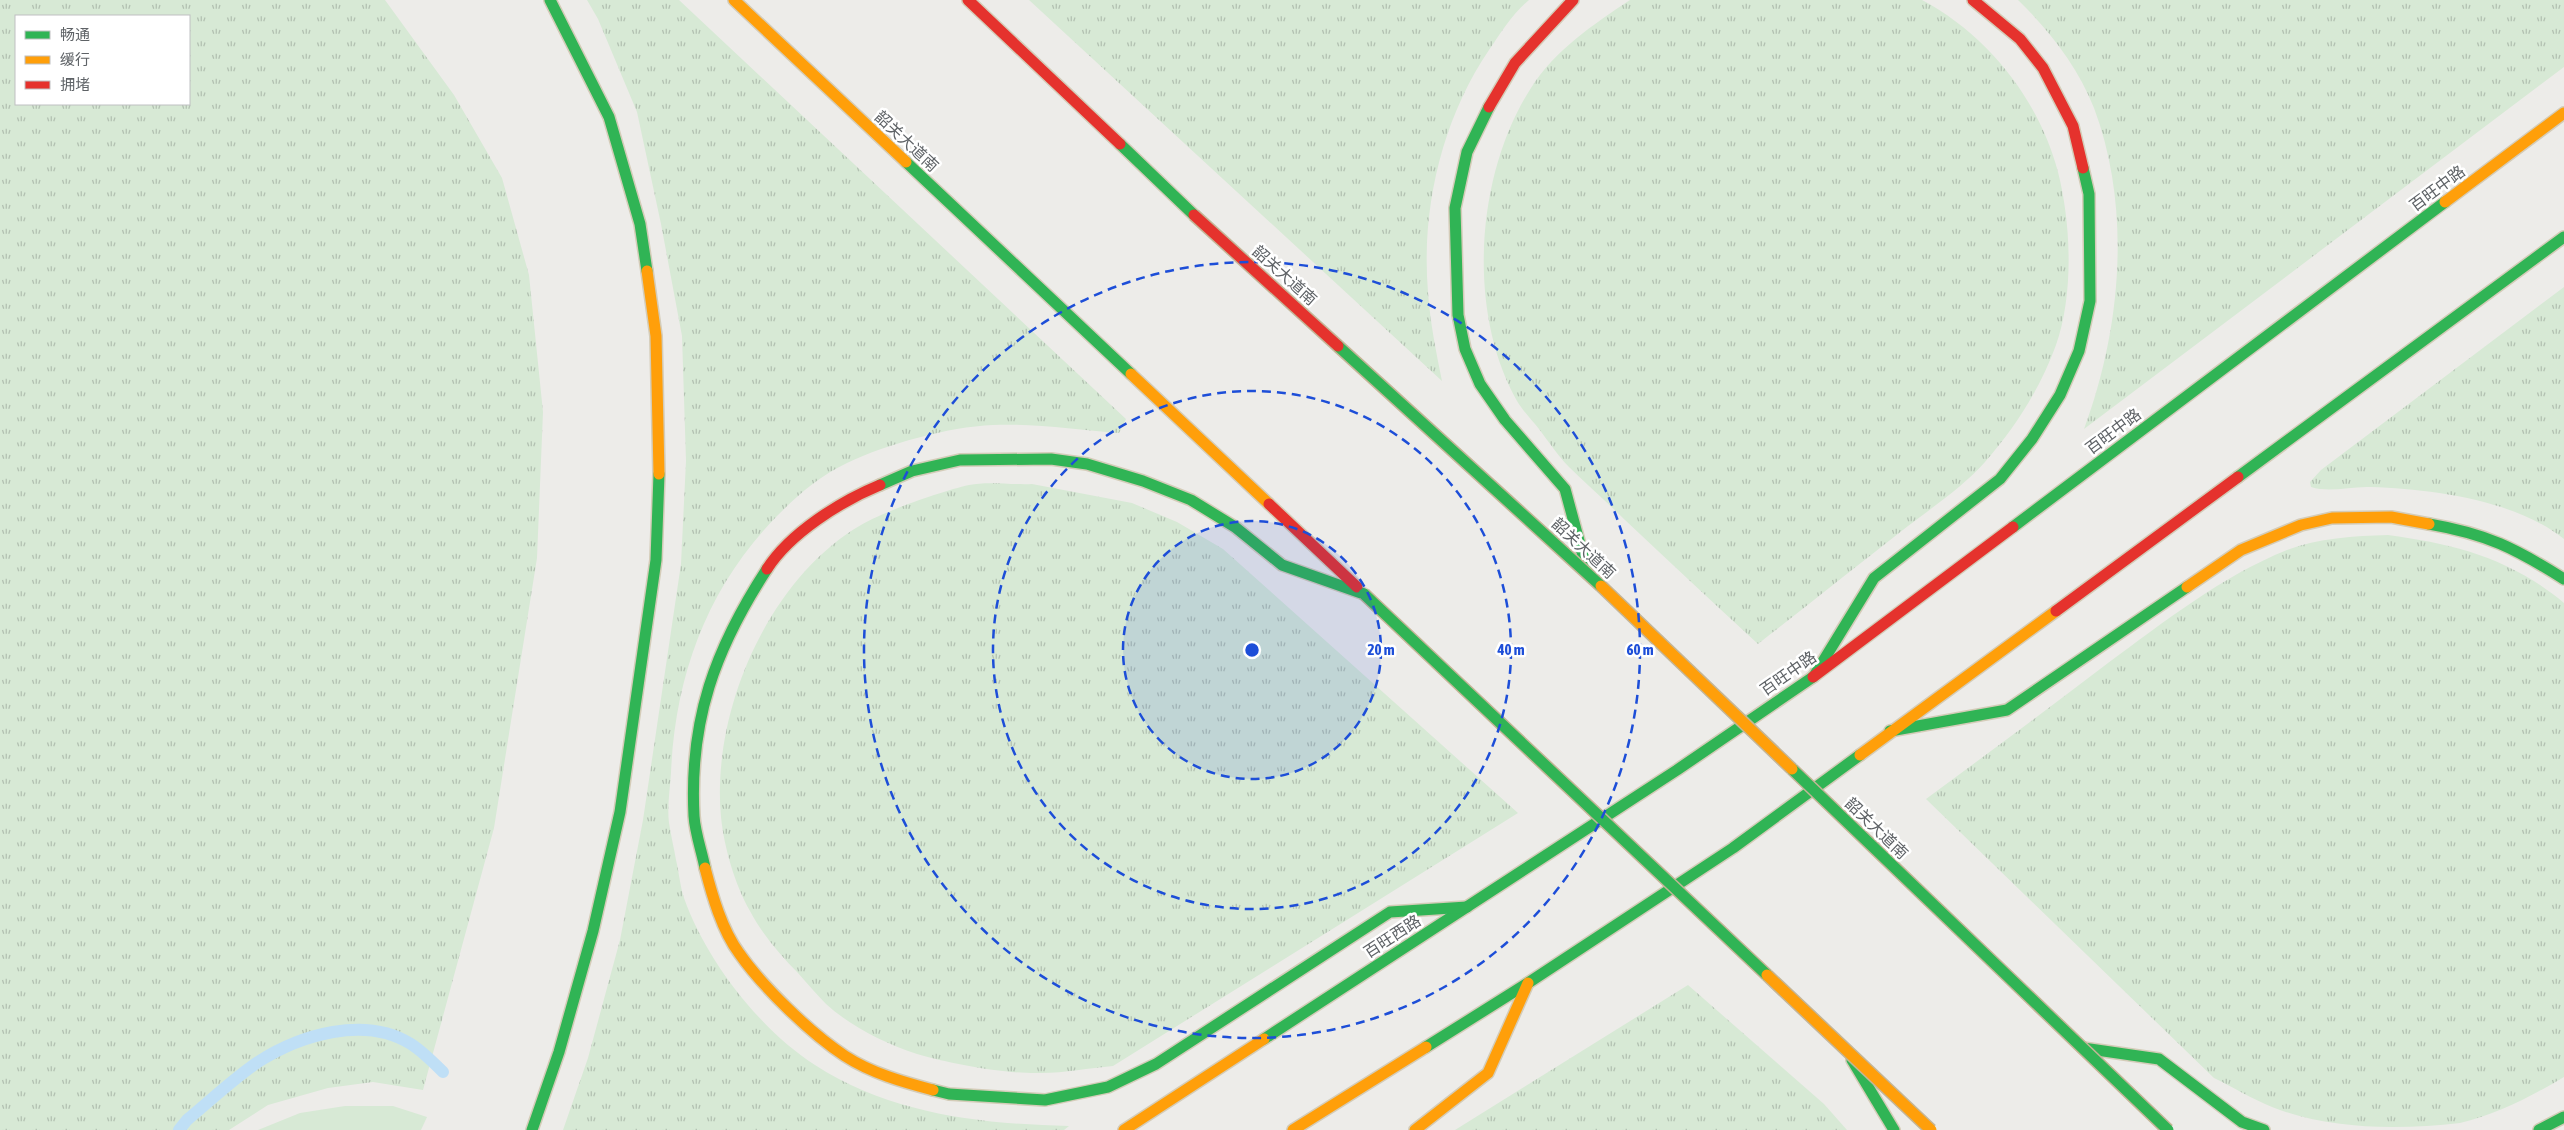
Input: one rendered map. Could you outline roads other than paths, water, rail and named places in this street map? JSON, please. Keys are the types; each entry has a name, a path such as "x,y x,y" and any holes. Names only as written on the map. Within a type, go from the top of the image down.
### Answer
{"main road":[{"path":"532,1130 559,1052 593,931 620,812 656,560 660,456 656,336 640,224 609,118 550,0"},
{"name":"韶关大道南","path":"734,0 1931,1130"},
{"name":"韶关大道南","path":"968,0 1194,215 1588,574 2168,1130"},
{"path":"1573,0 1515,63 1486,112 1467,152 1454,208 1458,315 1464,349 1480,384 1505,420 1565,489 1588,574"},
{"path":"1814,676 1874,578 2000,479 2032,439 2060,394 2079,351 2090,301 2091,247 2089,194 2072,126 2043,68 2020,38 1974,0"},
{"name":"百旺中路","path":"1677,770 1814,676 2564,113"},
{"path":"1293,1130 1528,983 1733,848 2564,237"},
{"path":"1364,594 1282,565 1234,527 1191,500 1143,481 1087,464 1051,458 960,460 912,470 872,488 822,516 775,556 739,612 711,676 695,748 694,818 712,897 738,952 794,1015 845,1056 896,1080 949,1094 1045,1100 1108,1087 1156,1064 1390,912 1467,907"},
{"path":"1890,732 2007,710 2241,550 2301,525 2332,518 2391,517 2454,528 2488,537 2521,552 2564,579"},
{"name":"百旺西路","path":"1124,1130 1677,770"},
{"path":"1415,1130 1488,1073 1528,983"},
{"path":"1844,1048 1894,1130"},
{"path":"2083,1048 2159,1059 2242,1122 2264,1130"},
{"path":"2539,1130 2564,1117"}],"waterway":[{"path":"179,1130 187,1120 258,1062 293,1044 333,1032 353,1030 374,1031 393,1035 411,1044 443,1072"}]}
